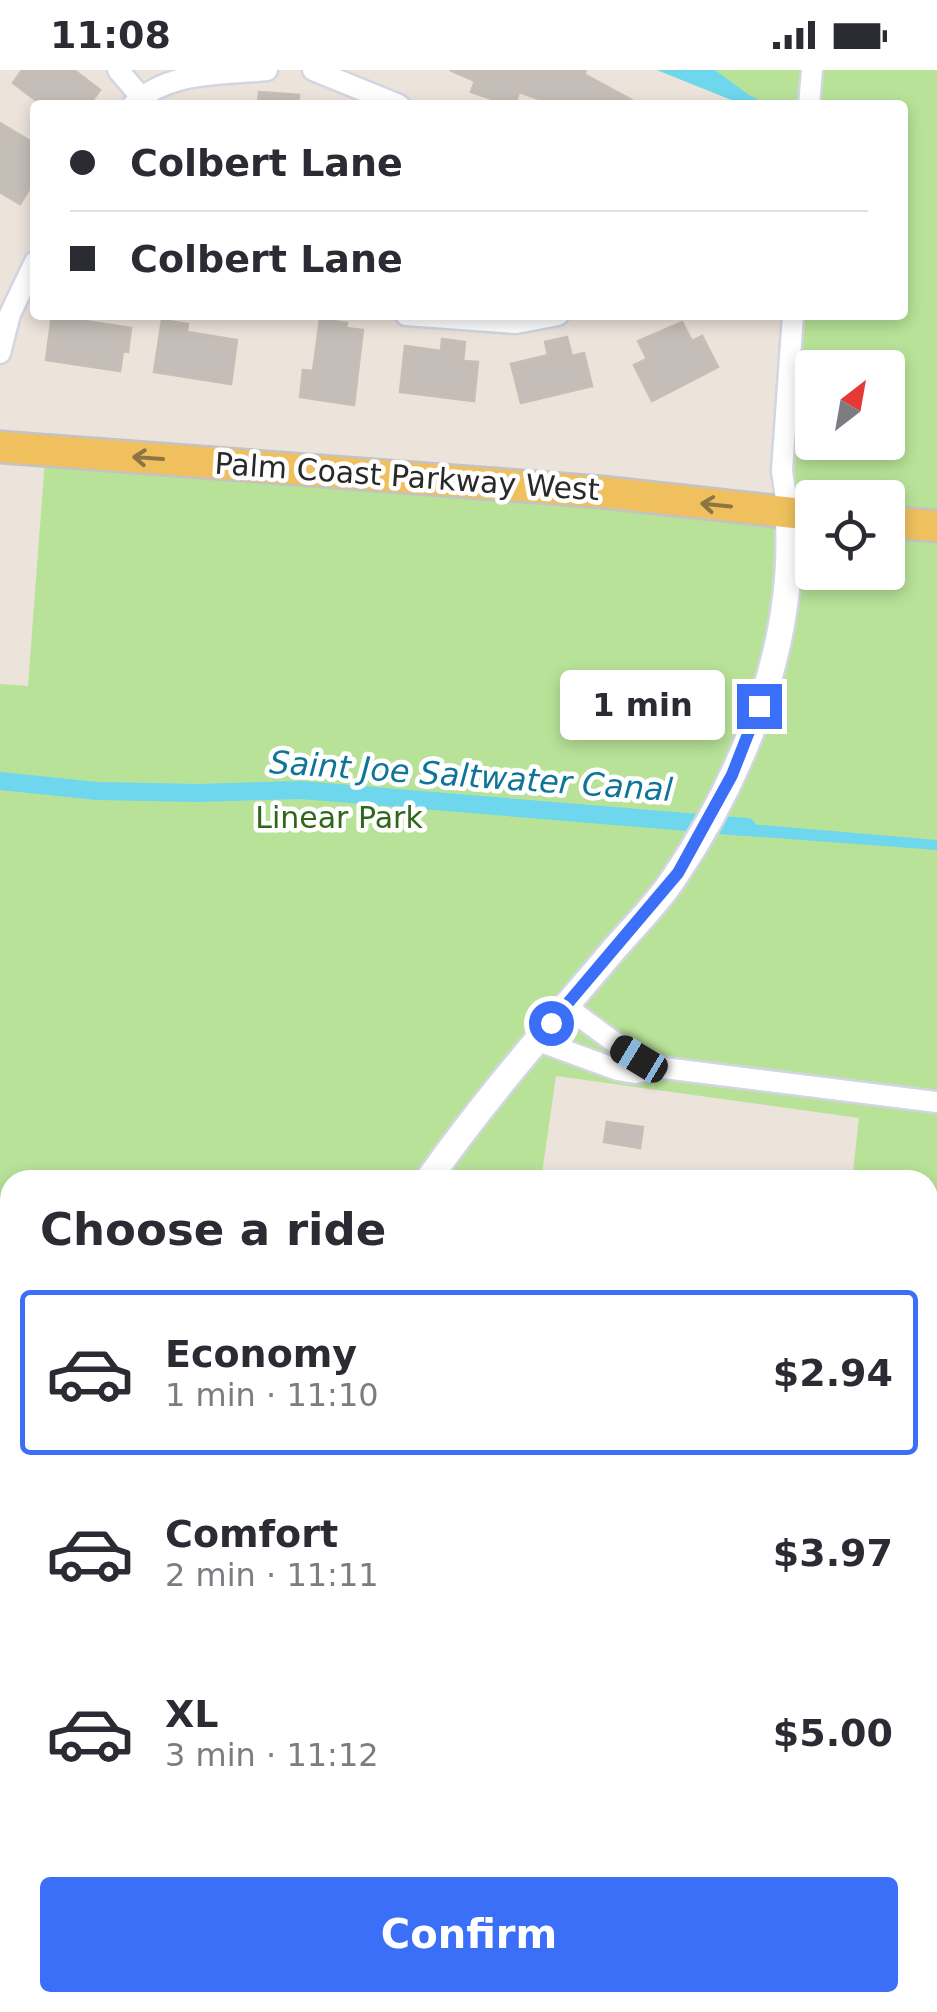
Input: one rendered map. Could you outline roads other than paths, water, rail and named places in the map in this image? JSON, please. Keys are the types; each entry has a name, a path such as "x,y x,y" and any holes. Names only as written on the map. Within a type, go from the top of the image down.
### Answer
{"main road":[{"name":"Palm Coast Parkway West","path":"0,447 602,492 795,513"},
{"path":"905,523 937,526"}],"street":[{"path":"118,70 136,100"},
{"path":"139,100 184,77 267,70"},
{"path":"313,70 387,100"},
{"path":"809,100 812,70"},
{"path":"0,353 10,314 30,272"},
{"path":"475,320 532,320"},
{"path":"793,320 782,471 795,502"},
{"path":"436,1170 536,1040 673,880 740,758 780,626 795,539"},
{"path":"566,1006 619,1047 664,1068 937,1102"},
{"path":"536,1040 618,1070 636,1073 664,1068"}],"water":[{"path":"657,70 715,70 759,100 732,100"},
{"path":"726,822 937,840 937,850 720,834"}],"waterway":[{"name":"Saint Joe Saltwater Canal","path":"0,781 97,791 301,790 747,827"}],"park label":[{"name":"Linear Park","path":"339,818"}]}
